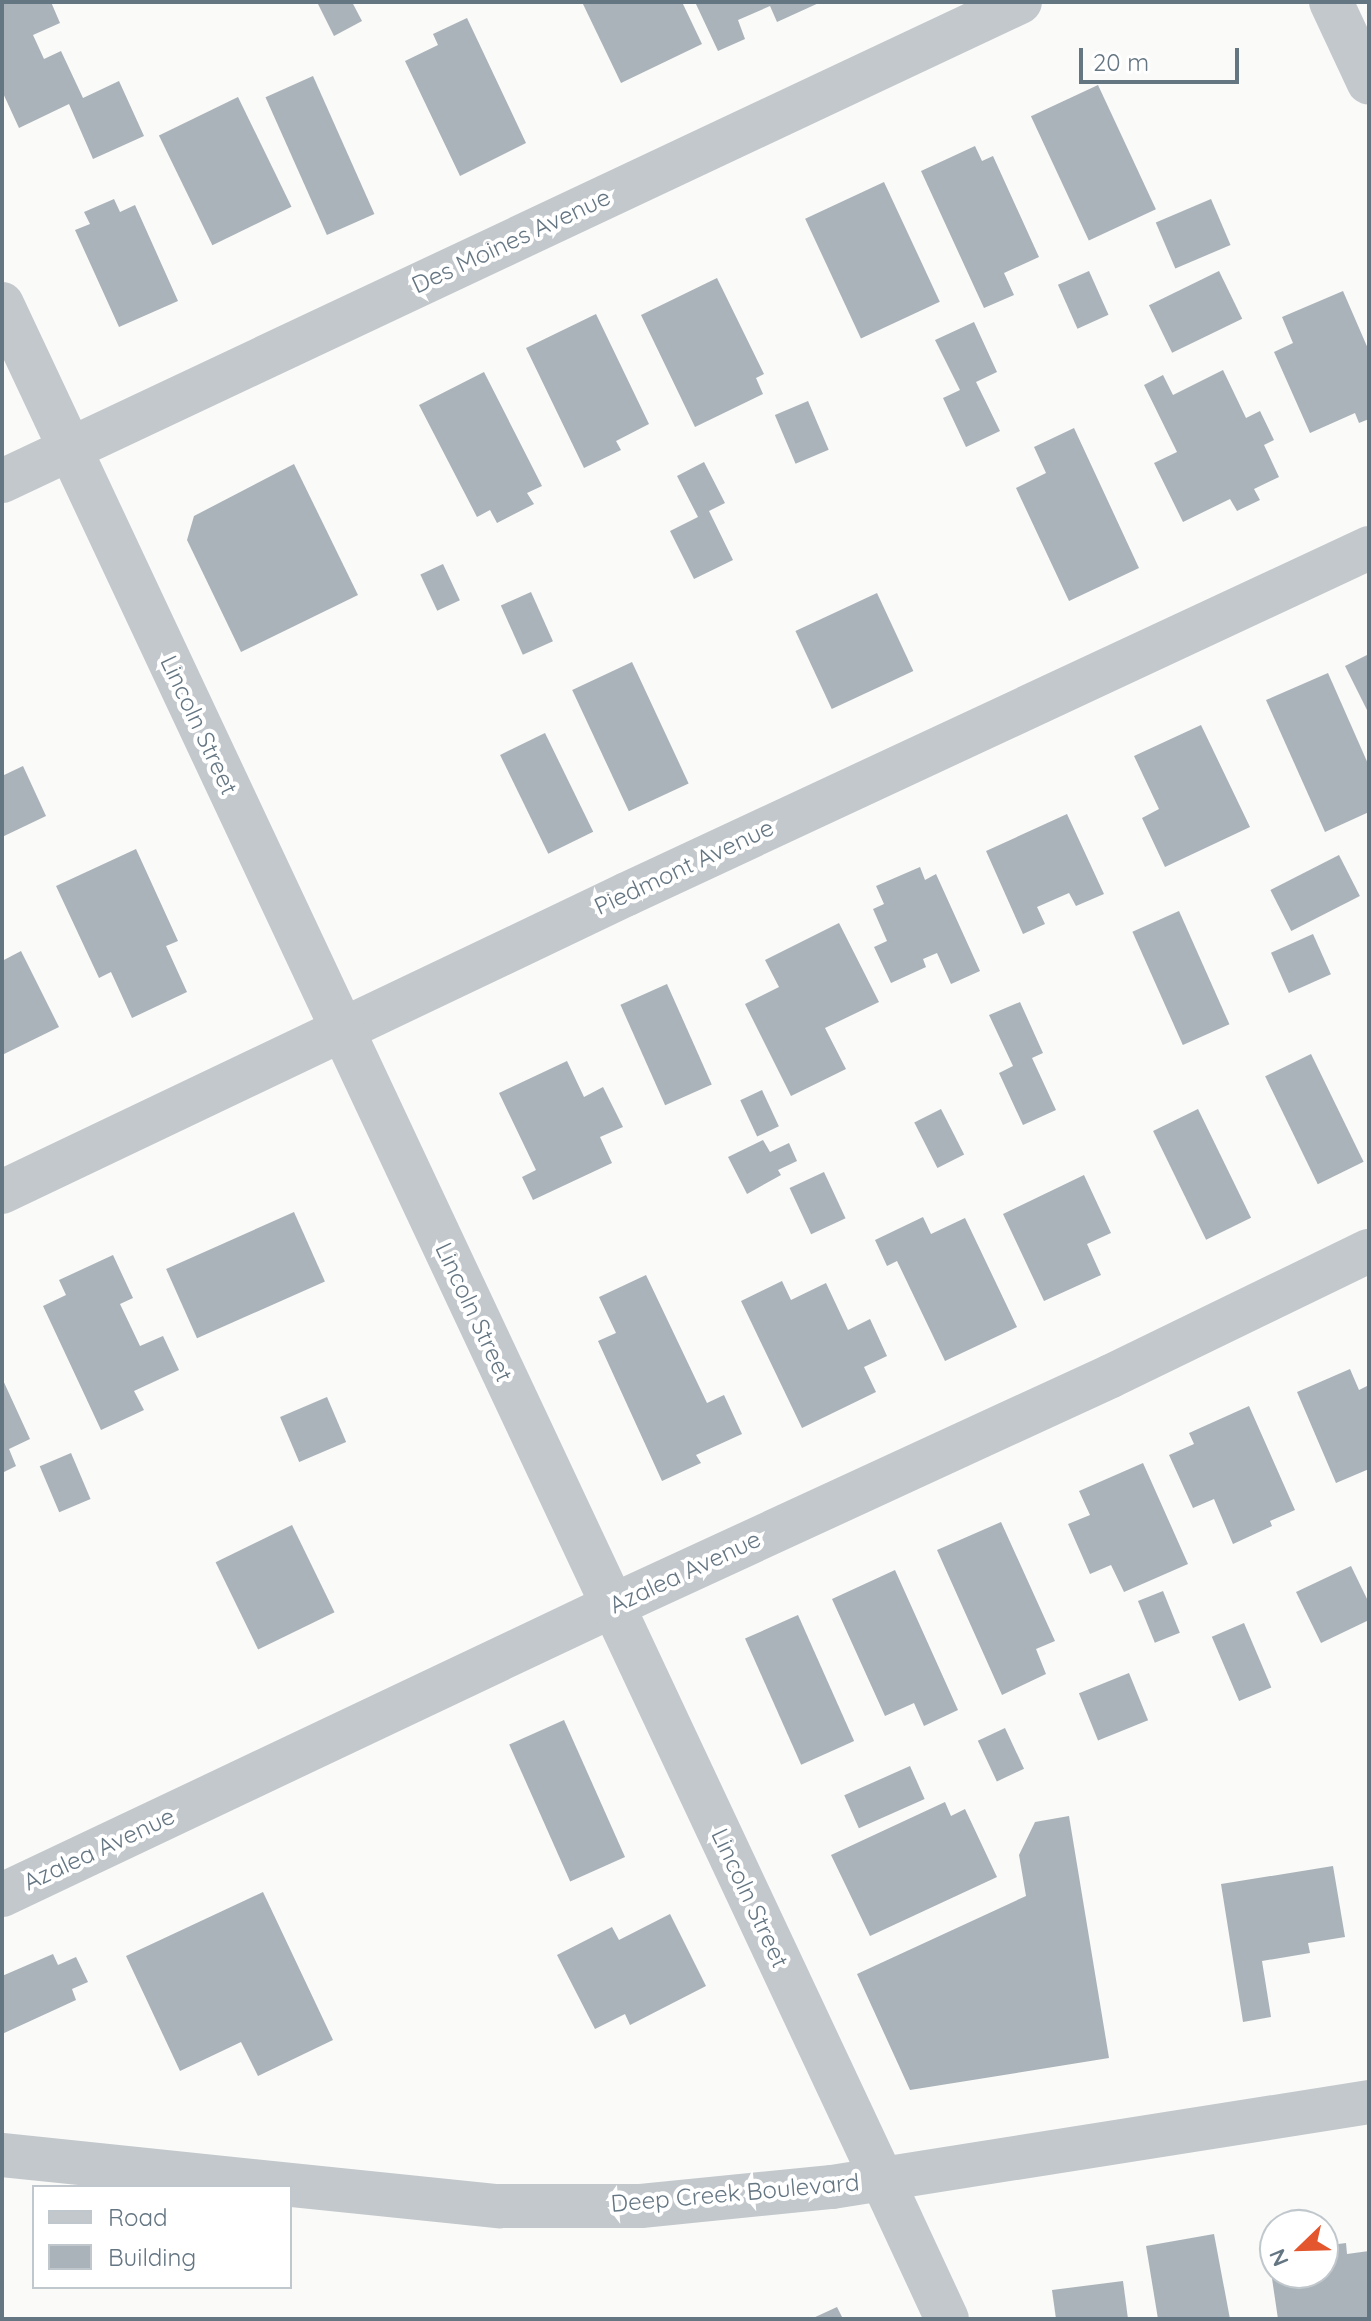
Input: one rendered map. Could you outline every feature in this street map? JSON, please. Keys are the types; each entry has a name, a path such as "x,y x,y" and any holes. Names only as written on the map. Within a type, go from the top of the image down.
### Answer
{"street":[{"name":"Des Moines Avenue","path":"2,481 1020,2"},
{"path":"1331,2 1369,83"},
{"name":"Lincoln Street","path":"2,304 947,2319"},
{"name":"Piedmont Avenue","path":"2,1192 627,894 1369,548"},
{"name":"Azalea Avenue","path":"2,1895 612,1606 1111,1376 1369,1251"},
{"name":"Deep Creek Boulevard","path":"2,2155 499,2206 641,2206 882,2179 1369,2102"}],"building":[{"path":"2,2 51,2 60,23 33,35 44,59 61,51 83,98 119,81 144,136 93,159 69,104 19,128 2,91"},
{"path":"317,2 352,2 362,21 334,36"},
{"path":"582,2 682,2 702,44 621,83"},
{"path":"695,2 821,2 777,22 770,6 738,20 745,39 718,51"},
{"path":"467,18 526,143 460,176 405,61 438,45 433,34"},
{"path":"313,76 374,214 327,235 265,97"},
{"path":"1098,85 1156,209 1089,240 1031,116"},
{"path":"238,97 291,207 212,245 159,136"},
{"path":"975,146 982,161 993,156 1039,257 1004,273 1014,295 984,308 921,171"},
{"path":"884,182 940,302 861,338 805,219"},
{"path":"114,199 120,212 135,205 178,301 119,327 75,230 90,224 84,212"},
{"path":"1211,199 1231,245 1175,268 1156,222"},
{"path":"1089,271 1109,315 1077,329 1058,285"},
{"path":"1219,271 1242,319 1172,353 1149,305"},
{"path":"717,278 764,374 756,378 763,394 695,427 641,315"},
{"path":"1343,291 1369,351 1369,419 1359,423 1355,413 1310,433 1274,352 1293,343 1282,317"},
{"path":"596,314 649,424 616,441 621,450 584,468 526,348"},
{"path":"974,322 997,372 976,382 1000,431 966,447 943,398 960,390 935,340"},
{"path":"1223,370 1246,418 1260,411 1274,440 1264,445 1279,477 1254,489 1260,500 1237,511 1230,499 1183,522 1154,463 1177,452 1144,385 1163,375 1173,395"},
{"path":"484,372 542,486 527,493 534,504 497,523 490,510 477,517 419,405"},
{"path":"808,401 829,450 796,464 775,415"},
{"path":"1074,428 1139,568 1069,601 1016,488 1046,473 1034,447"},
{"path":"704,462 725,503 709,511 733,560 694,579 670,531 698,517 677,476"},
{"path":"294,464 358,595 241,652 187,540 194,516"},
{"path":"443,564 460,600 437,611 420,575"},
{"path":"531,592 553,641 523,655 501,605"},
{"path":"877,593 913,671 832,709 795,631"},
{"path":"1369,654 1369,714 1345,666"},
{"path":"632,662 689,783 629,811 572,690"},
{"path":"1328,673 1369,766 1369,812 1325,832 1266,700"},
{"path":"1201,725 1250,827 1165,867 1142,818 1159,809 1134,756"},
{"path":"545,733 593,832 548,854 500,755"},
{"path":"23,766 46,816 2,837 2,776"},
{"path":"1067,814 1104,894 1076,906 1069,893 1037,907 1045,924 1023,934 986,851"},
{"path":"136,849 178,941 166,946 187,992 132,1018 111,972 99,978 56,886"},
{"path":"1339,855 1360,896 1291,931 1270,890"},
{"path":"920,867 925,880 936,874 980,971 951,984 937,953 923,959 926,967 891,983 874,947 887,941 873,909 884,904 876,886"},
{"path":"1179,911 1229,1024 1183,1045 1132,932"},
{"path":"839,923 879,1002 825,1028 846,1069 791,1096 745,1004 779,987 765,960"},
{"path":"1313,934 1331,974 1289,993 1271,953"},
{"path":"21,951 59,1027 2,1055 2,961"},
{"path":"667,984 712,1084 665,1105 620,1005"},
{"path":"1020,1002 1043,1053 1032,1058 1056,1110 1023,1125 999,1073 1013,1066 989,1015"},
{"path":"1311,1054 1364,1162 1318,1184 1265,1076"},
{"path":"567,1061 584,1097 603,1087 623,1127 600,1137 612,1163 533,1200 522,1177 536,1170 499,1093"},
{"path":"762,1090 779,1126 757,1136 740,1100"},
{"path":"941,1109 964,1154 937,1168 914,1123"},
{"path":"1198,1109 1251,1218 1206,1240 1153,1131"},
{"path":"763,1140 770,1152 789,1143 797,1161 778,1170 781,1175 747,1194 728,1157"},
{"path":"824,1172 846,1218 811,1234 790,1188"},
{"path":"1084,1175 1111,1233 1087,1244 1101,1275 1044,1301 1003,1214"},
{"path":"294,1212 325,1281 197,1338 166,1269"},
{"path":"923,1217 931,1234 965,1218 1017,1327 945,1361 897,1261 887,1266 875,1240"},
{"path":"113,1255 133,1298 120,1304 140,1346 163,1336 179,1370 134,1391 144,1410 101,1430 43,1306 66,1295 59,1280"},
{"path":"646,1275 707,1403 724,1395 742,1434 696,1455 701,1463 662,1481 598,1341 616,1333 599,1297"},
{"path":"782,1281 791,1300 826,1283 848,1330 870,1319 887,1356 864,1367 876,1392 802,1428 741,1301"},
{"path":"1350,1369 1359,1390 1369,1385 1369,1469 1336,1483 1297,1392"},
{"path":"2,1378 30,1439 9,1449 16,1466 2,1473"},
{"path":"327,1397 346,1442 299,1462 280,1417"},
{"path":"1249,1406 1295,1510 1270,1521 1272,1526 1233,1544 1214,1499 1193,1508 1169,1455 1194,1444 1189,1433"},
{"path":"71,1453 91,1499 59,1512 40,1466"},
{"path":"1143,1463 1188,1564 1124,1592 1111,1565 1090,1574 1068,1524 1090,1515 1079,1491"},
{"path":"1001,1522 1055,1641 1036,1649 1046,1674 1002,1695 937,1550"},
{"path":"292,1525 335,1612 258,1649 216,1562"},
{"path":"1351,1566 1369,1603 1369,1620 1321,1643 1296,1592"},
{"path":"895,1570 958,1710 924,1726 914,1703 885,1716 832,1599"},
{"path":"1163,1591 1180,1633 1155,1643 1138,1601"},
{"path":"798,1615 854,1741 801,1765 745,1639"},
{"path":"1244,1623 1271,1687 1239,1701 1212,1637"},
{"path":"1129,1673 1148,1720 1098,1741 1079,1693"},
{"path":"564,1720 625,1857 570,1881 509,1744"},
{"path":"1005,1728 1024,1769 997,1781 978,1741"},
{"path":"910,1766 925,1799 859,1828 844,1795"},
{"path":"945,1802 951,1816 965,1809 997,1877 870,1936 831,1855"},
{"path":"1069,1816 1109,2058 910,2090 857,1974 1026,1896 1019,1855 1035,1822"},
{"path":"1333,1866 1345,1937 1308,1943 1310,1953 1262,1961 1271,2017 1243,2022 1221,1884"},
{"path":"263,1892 333,2040 258,2076 241,2042 180,2071 126,1956"},
{"path":"670,1914 706,1986 630,2025 625,2014 595,2029 557,1955 612,1927 619,1940"},
{"path":"53,1954 58,1965 76,1957 88,1982 72,1989 76,2000 2,2034 2,1976"},
{"path":"1214,2234 1230,2319 1158,2319 1146,2246"},
{"path":"1346,2243 1347,2254 1369,2251 1369,2319 1278,2319 1274,2289 1339,2289 1339,2244"},
{"path":"1123,2281 1128,2319 1056,2319 1052,2290"},
{"path":"837,2307 843,2319 811,2319"}]}
